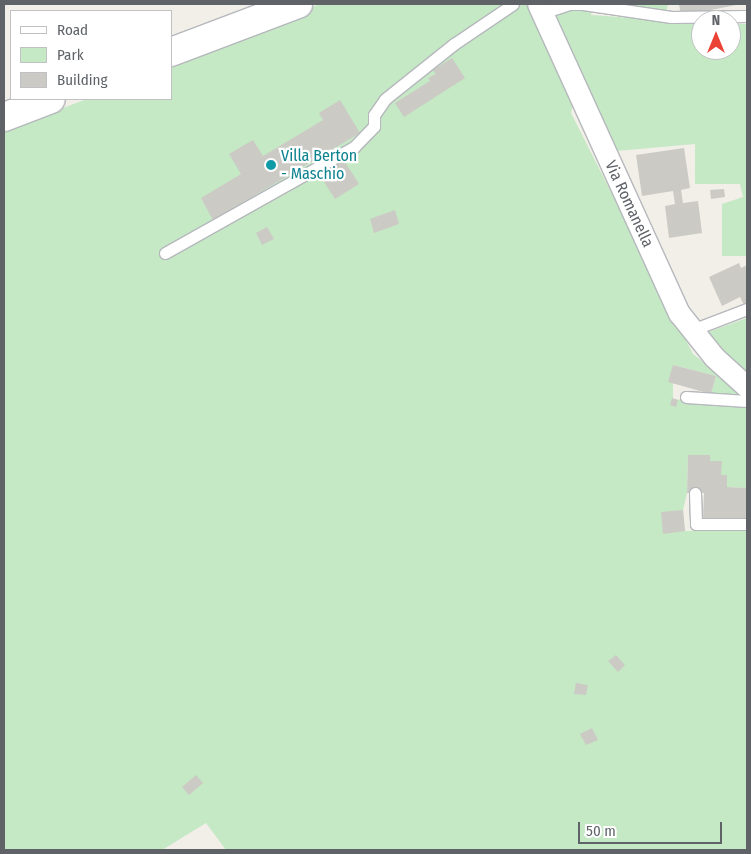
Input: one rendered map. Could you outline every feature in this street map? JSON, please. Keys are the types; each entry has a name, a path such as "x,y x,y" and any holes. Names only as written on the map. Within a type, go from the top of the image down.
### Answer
{"street":[{"path":"172,52 298,4"},
{"name":"Via Romanella","path":"540,8 679,313 714,357 747,387"},
{"path":"4,117 48,100"}],"lane":[{"path":"165,253 354,147 374,126 374,115 385,99 454,44 513,4"},
{"path":"540,8 583,4 671,17 746,16"},
{"path":"692,330 747,309"},
{"path":"686,397 747,401"},
{"path":"695,493 696,524 747,524"}],"green space":[{"path":"320,4 593,4 591,15 691,22 691,60 741,60 741,24 747,24 747,256 722,256 722,204 743,197 740,184 695,184 695,144 605,152 576,88 571,113 693,354 747,396 711,394 716,376 673,365 673,399 747,408 747,488 727,487 727,476 721,475 721,461 710,461 710,455 688,455 687,493 683,510 685,531 747,529 747,850 226,850 206,823 162,850 4,850 4,130 84,100 172,100 172,67"},
{"path":"609,4 668,4 666,14"},
{"path":"747,318 747,387 697,336"}],"building":[{"path":"679,4 736,4 711,10 691,10 691,14 681,16"},
{"path":"452,58 465,78 404,117 395,103 430,81 428,78 436,74 433,70"},
{"name":"Villa Berton - Maschio","path":"340,100 360,133 213,220 201,198 241,174 229,154 253,140 263,156 323,120 319,113"},
{"path":"684,148 690,188 681,190 683,203 698,201 702,233 669,238 665,206 675,204 673,191 642,196 636,155"},
{"path":"343,159 359,184 335,199 324,182 331,177 326,169"},
{"path":"724,189 725,197 711,199 710,190"},
{"path":"395,210 399,224 374,233 370,219"},
{"path":"267,227 274,239 262,245 256,233"},
{"path":"739,263 741,268 747,265 747,303 744,305 740,297 722,306 709,277"},
{"path":"673,365 716,376 711,394 668,382"},
{"path":"672,398 678,400 676,407 670,405"},
{"path":"688,455 710,455 710,461 722,461 721,475 727,475 727,487 747,488 747,520 703,520 704,493 687,493"},
{"path":"683,510 685,531 663,534 661,512"},
{"path":"616,655 625,665 618,672 608,661"},
{"path":"576,683 588,685 586,695 574,694"},
{"path":"592,728 598,740 586,745 580,734"},
{"path":"196,775 203,783 189,795 182,787"}],"place":[{"name":"Villa Berton - Maschio","path":"271,165"}]}
